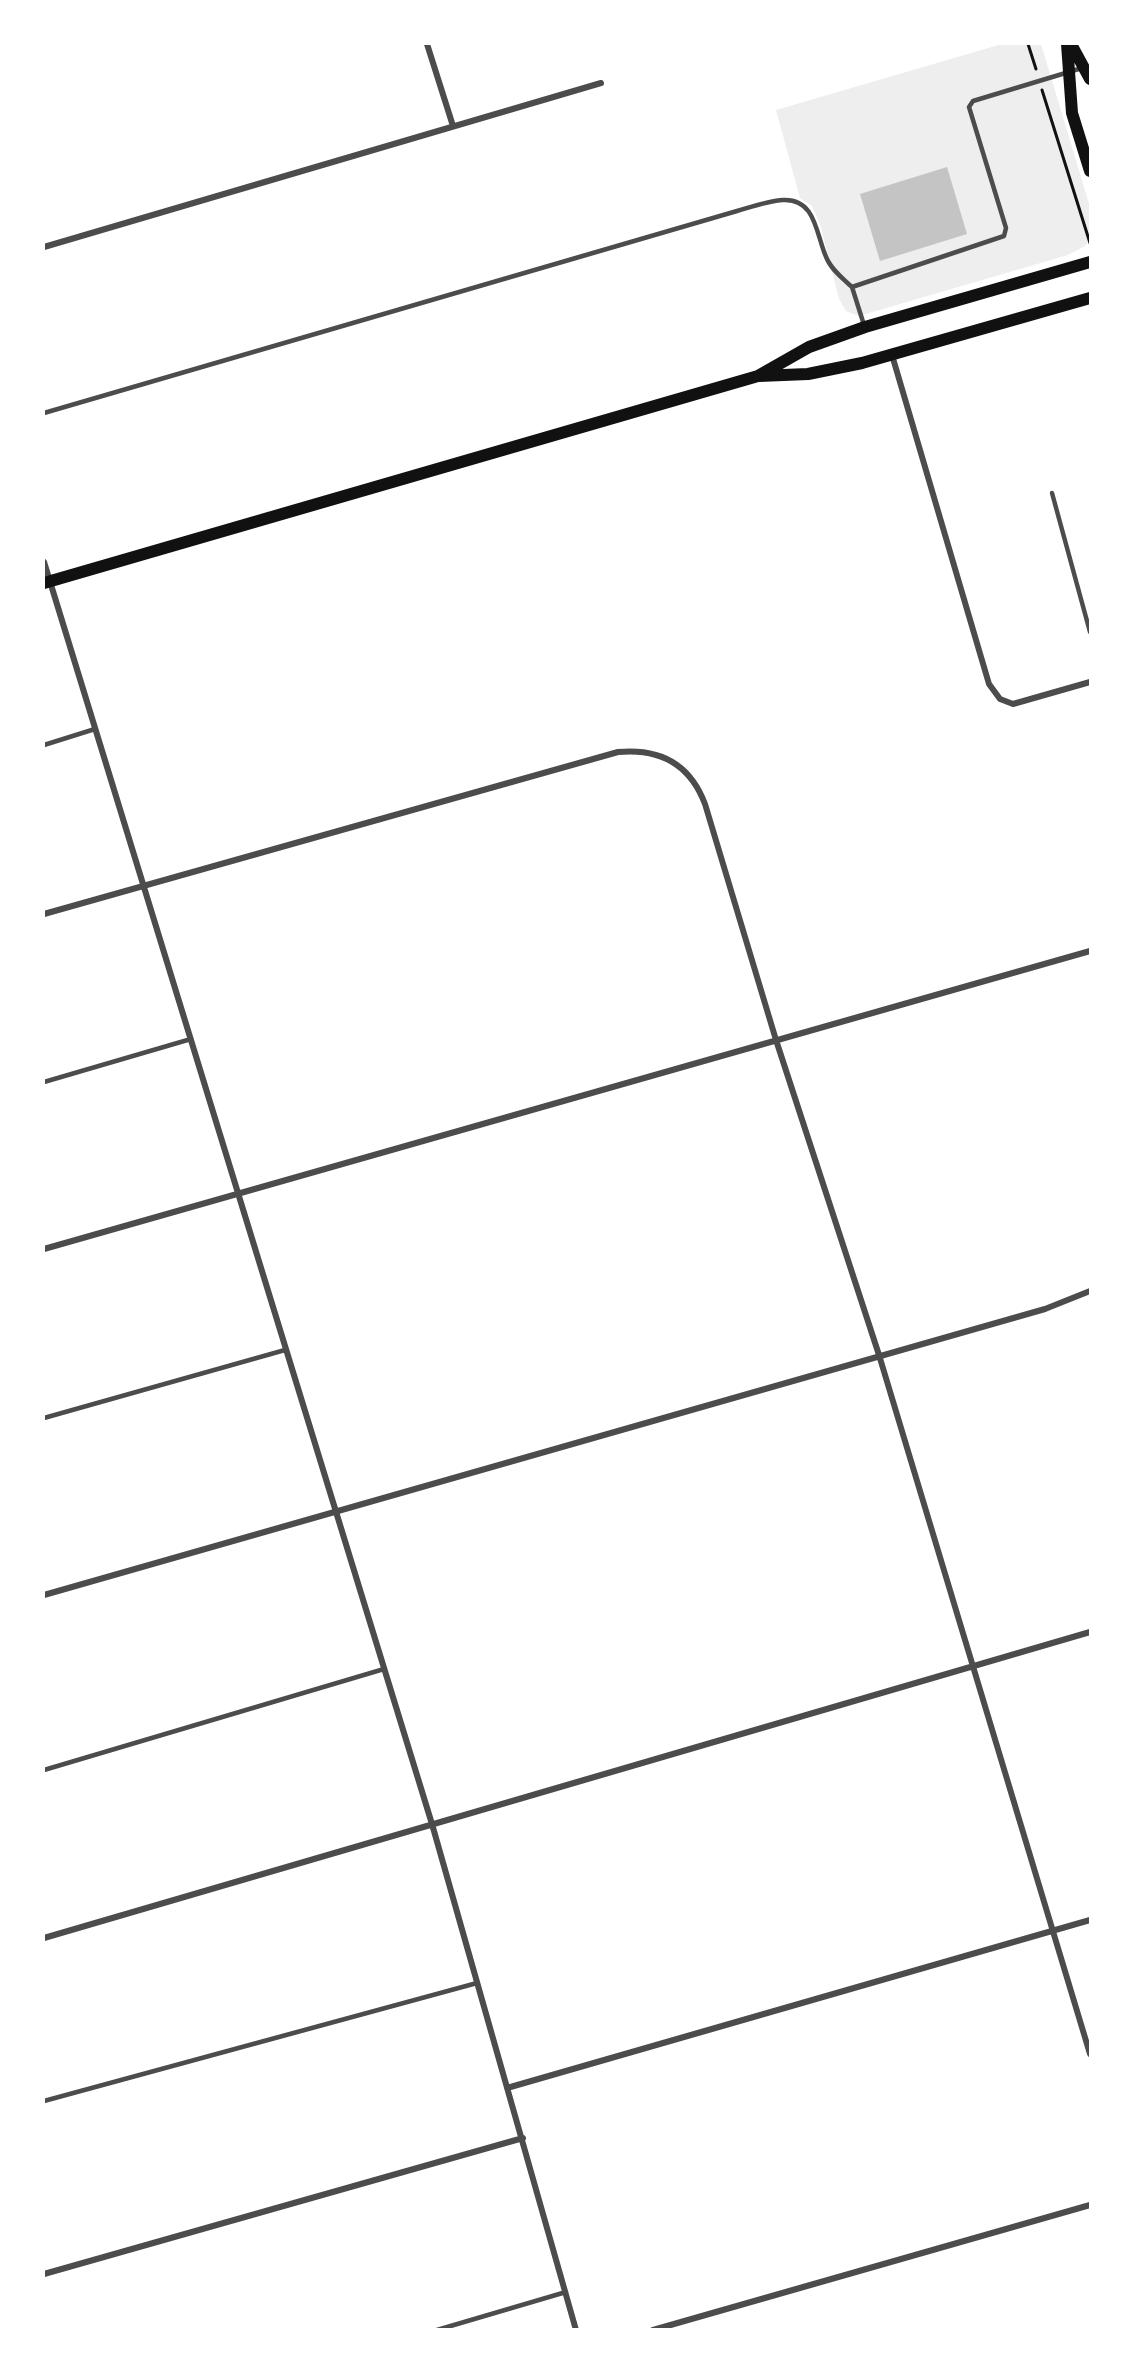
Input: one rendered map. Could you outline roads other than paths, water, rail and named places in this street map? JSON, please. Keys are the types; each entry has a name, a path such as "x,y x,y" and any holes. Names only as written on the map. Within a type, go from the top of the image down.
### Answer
{"main road":[{"path":"1069,44 1090,79"},
{"path":"1069,44 1072,113 1090,171"},
{"path":"47,582 758,376 809,347 865,327 1090,262"},
{"path":"758,376 808,374 891,354 1090,298"}],"street":[{"path":"427,44 453,126"},
{"path":"44,247 601,83"},
{"path":"891,354 989,684 1000,699 1013,704 1090,682"},
{"path":"44,562 47,582 144,885 432,1824 576,2330"},
{"path":"44,914 594,758 634,750 666,758 683,769 701,794 776,1040 879,1355 1090,2054"},
{"path":"44,1249 1090,951"},
{"path":"44,1595 1045,1309 1090,1291"},
{"path":"44,1938 1090,1632"},
{"path":"507,2088 1090,1920"},
{"path":"44,2274 523,2138"},
{"path":"653,2330 1090,2205"}],"lane":[{"path":"852,287 1004,236 1006,228 969,107 973,101 1084,68"},
{"path":"44,413 781,200 792,201 811,213 827,261 852,287 865,327"},
{"path":"1052,493 1090,632"},
{"path":"44,745 95,729"},
{"path":"44,1082 191,1039"},
{"path":"44,1418 285,1350"},
{"path":"44,1770 384,1669"},
{"path":"44,2101 477,1983"},
{"path":"437,2330 566,2292"}]}
